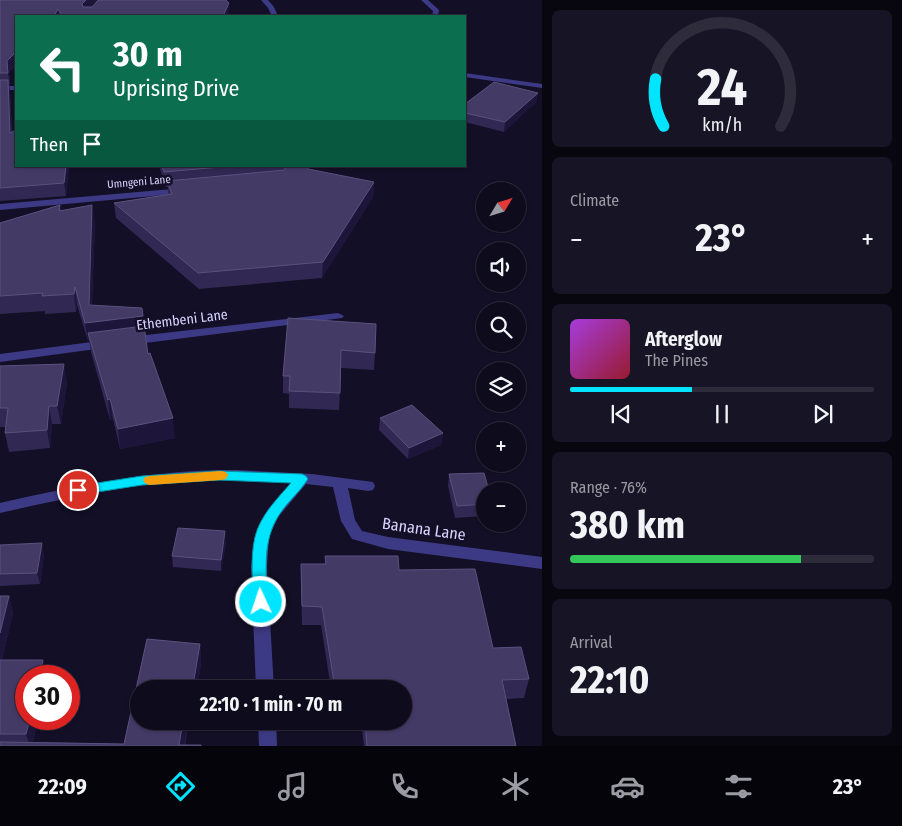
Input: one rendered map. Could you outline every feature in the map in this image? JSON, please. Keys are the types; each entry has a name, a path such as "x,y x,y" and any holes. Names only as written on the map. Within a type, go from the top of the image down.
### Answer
{"street":[{"path":"264,0 271,7 275,15"},
{"path":"424,0 434,7 435,15"},
{"path":"466,75 542,86"},
{"path":"0,88 15,88"},
{"name":"Umngeni Lane","path":"0,207 194,190"},
{"name":"Ethembeni Lane","path":"0,358 338,316"},
{"path":"0,508 78,490 142,481 218,475 302,479 368,486"},
{"path":"265,680 259,567 262,536 273,513 302,479"},
{"name":"Banana Lane","path":"339,482 348,521 357,535 366,539 542,564"},
{"path":"267,730 268,746"}],"building":[{"path":"0,0 86,0 82,4 83,7 92,7 98,0 226,0 229,3 223,15 62,15 58,9 55,15 15,15 15,53 7,61 8,73 0,73"},
{"path":"0,80 8,80 10,133 15,130 15,167 66,167 64,183 0,188"},
{"path":"494,82 538,93 505,122 466,113 466,103"},
{"path":"162,167 221,167 164,172"},
{"path":"285,167 307,167 308,169 374,182 323,262 198,273 114,203 172,194 167,181 285,170"},
{"path":"60,205 59,211 92,205 89,305 142,308 143,316 85,323 75,287 74,294 42,296 43,293 0,296 0,223"},
{"path":"288,318 376,324 375,353 341,350 340,393 289,391 290,376 283,376"},
{"path":"144,326 148,354 150,353 173,418 118,429 88,333"},
{"path":"64,364 57,406 49,406 47,430 5,433 8,408 0,408 0,366"},
{"path":"412,405 443,433 409,448 380,418"},
{"path":"484,473 486,482 476,482 476,505 457,506 449,474"},
{"path":"178,528 225,531 221,560 172,556"},
{"path":"42,543 37,573 0,574 0,545"},
{"path":"325,556 398,556 399,570 475,569 493,648 521,647 529,679 502,680 516,746 367,746 366,730 412,730 412,680 334,680 322,607 302,606 301,564 326,564"},
{"path":"0,596 9,596 0,633"},
{"path":"147,639 200,644 194,680 138,680"},
{"path":"0,660 43,660 42,665 15,665 15,730 27,730 26,734 0,734"},
{"path":"130,717 130,730 182,730 179,745 201,746 0,746 0,742 124,744"}],"slow traffic":[{"path":"149,480 221,475"}],"route":[{"path":"78,490 142,481 218,475 302,479 273,513 262,536 259,567 261,602"}]}
